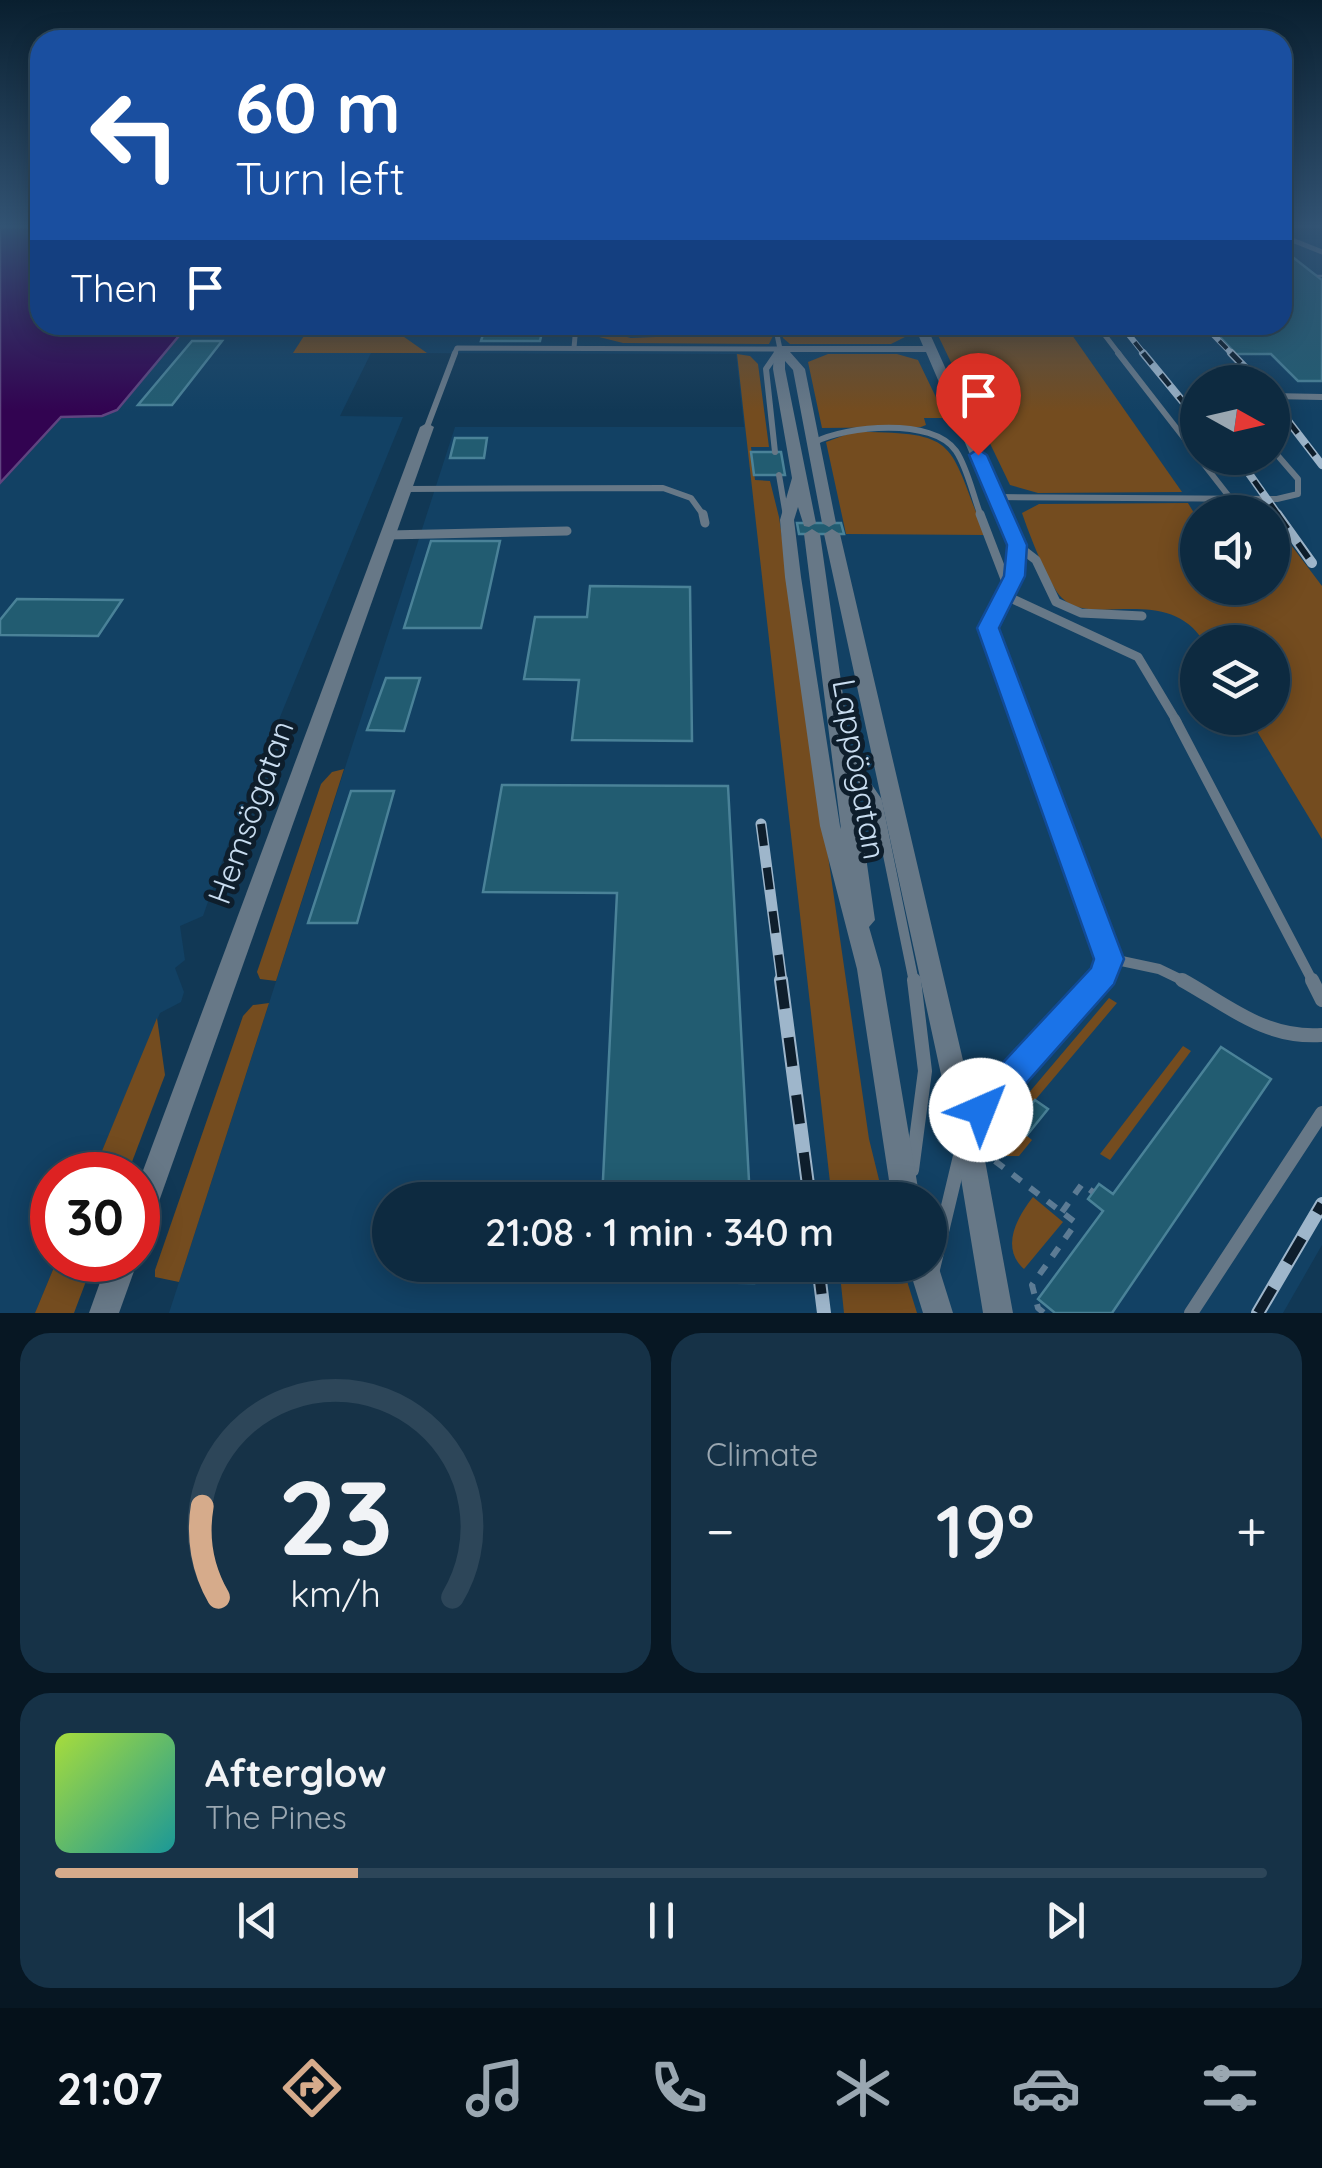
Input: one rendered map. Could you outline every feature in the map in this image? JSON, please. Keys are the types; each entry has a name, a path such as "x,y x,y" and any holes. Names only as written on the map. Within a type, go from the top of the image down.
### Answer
{"street":[{"path":"925,335 1017,545 1006,592 988,628 1109,959 1104,975 966,1130"},
{"path":"780,349 931,349"},
{"name":"Lappögatan","path":"780,349 799,369 815,442 820,529 966,1130 998,1313"},
{"name":"Lappögatan","path":"780,349 789,477 786,520 830,826 869,969 904,1182"},
{"name":"Hemsögatan","path":"160,1160 428,428"},
{"path":"789,477 820,529 832,701 842,750 869,969"},
{"path":"104,1313 115,1282"}],"lane":[{"path":"574,348 575,335"},
{"path":"775,452 766,369 780,349 776,335"},
{"path":"1105,335 1180,433"},
{"path":"428,428 457,348 780,349"},
{"path":"1290,397 1322,398"},
{"path":"815,442 830,432 845,429 919,431 946,441 955,450 1006,592 1138,657 1154,678 1322,1000"},
{"path":"1290,469 1301,490 1290,495"},
{"path":"1212,475 1227,495"},
{"path":"405,490 663,488 691,496 704,510 705,523"},
{"path":"997,498 1180,499"},
{"path":"389,535 567,531"},
{"path":"1017,545 1036,560 1056,602 1081,613 1142,616"},
{"path":"842,750 880,812 921,1016 925,1071 910,1182"},
{"path":"1109,959 1171,974 1264,1032 1296,1039 1322,1035"},
{"path":"1191,1313 1322,1114"},
{"path":"931,1287 966,1130"}],"path":[{"path":"992,1159 1076,1223 1032,1284 1038,1308 1044,1313"},
{"path":"1062,1212 1082,1184 1093,1192"}],"shaded area":[{"path":"0,288 30,288 30,335 180,335 117,410 102,416 61,417 0,483"},
{"path":"1292,288 1322,288 1322,1245 1283,1313 169,1313 455,427 744,427 736,354 371,353 340,416 403,417 230,839 203,916 180,926 185,960 175,968 184,992 181,1002 160,1013 102,1152 30,1152 30,1282 48,1282 35,1313 0,1313 0,483 61,417 102,416 117,410 180,335 1292,335"},
{"path":"305,335 401,335 427,353 293,353"},
{"path":"773,335 769,344 623,343 599,337"},
{"path":"783,335 909,335 891,344 790,344"},
{"path":"938,335 1072,335 1182,492 1038,493 1010,485"},
{"path":"737,354 750,356 758,364 769,447 751,447 755,480 770,481 779,517 869,1139 880,1182 830,1182"},
{"path":"828,354 897,354 918,360 946,418 924,418 926,425 921,427 822,428 808,362"},
{"path":"853,432 914,435 945,448 964,479 985,535 846,534 826,442"},
{"path":"1180,503 1180,605 1290,605 1290,544 1322,586 1322,839 1259,735 1290,735 1290,625 1190,625 1171,614 1151,610 1075,606 1062,598 1051,582 1022,513 1039,504"},
{"path":"344,769 276,981 260,979 257,972 321,784 332,772"},
{"path":"1109,998 1117,1003 1014,1125 1032,1140 1019,1156 1005,1156 995,1140 1000,1127"},
{"path":"269,1003 179,1282 160,1278 160,1256 243,1016 253,1005"},
{"path":"157,1018 165,1075 136,1152 102,1152"},
{"path":"1183,1046 1191,1051 1110,1160 1100,1154"},
{"path":"1033,1197 1063,1222 1024,1269 1013,1252 1012,1242 1021,1214"},
{"path":"48,1282 86,1282 74,1313 35,1313"},
{"path":"841,1282 907,1282 917,1313 844,1313"}],"building":[{"path":"1292,288 1322,288 1322,381 1298,381 1290,373 1290,365 1282,365 1271,354 1236,354 1218,335 1292,335"},
{"path":"483,335 541,335 540,341 481,341"},
{"path":"192,341 222,341 172,405 138,405"},
{"path":"455,438 487,438 484,458 450,458"},
{"path":"751,452 781,452 785,475 754,475"},
{"path":"797,523 841,523 844,534 799,534"},
{"path":"431,541 500,541 481,628 404,628"},
{"path":"590,586 690,587 692,741 572,740 579,680 524,679 535,617 587,617"},
{"path":"17,599 122,600 98,636 0,635 0,620"},
{"path":"386,678 420,678 404,731 367,730"},
{"path":"502,785 728,786 749,1182 603,1182 617,893 483,892"},
{"path":"351,791 394,791 357,923 308,923"},
{"path":"1221,1047 1271,1079 1112,1313 1055,1313 1038,1299 1103,1211 1088,1199 1099,1184 1113,1194"},
{"path":"1035,1100 1048,1109 1027,1135 1014,1125"}],"railway":[{"path":"1129,335 1145,355"},
{"path":"1214,335 1233,355"},
{"path":"1143,353 1180,398"},
{"path":"1231,353 1243,365"},
{"path":"1290,423 1322,465"},
{"path":"1250,475 1264,495"},
{"path":"1290,532 1312,563"},
{"path":"761,824 782,982"},
{"path":"781,980 808,1182"},
{"path":"1258,1313 1322,1204"},
{"path":"820,1282 824,1313"}],"route":[{"path":"978,455 1017,545 1014,576 991,614 988,628 1109,959 1104,975 981,1110"}]}
